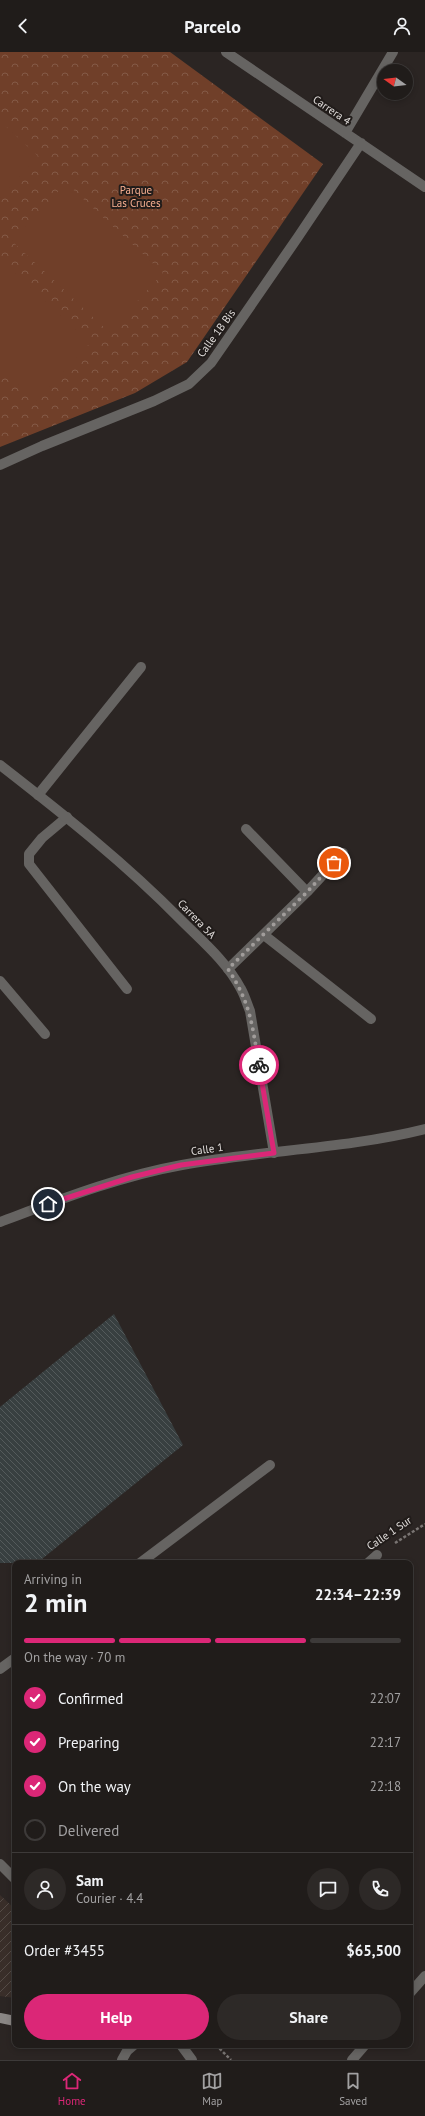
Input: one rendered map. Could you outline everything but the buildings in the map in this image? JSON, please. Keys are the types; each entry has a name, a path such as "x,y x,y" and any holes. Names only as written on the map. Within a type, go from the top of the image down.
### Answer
{"main road":[{"path":"0,2018 12,2020"}],"street":[{"name":"Carrera 4","path":"226,52 240,56 345,133 425,187"},
{"path":"345,133 393,52"},
{"name":"Calle 1B Bis","path":"0,465 42,446 154,401 189,384 211,363 361,143"},
{"path":"38,795 141,667"},
{"name":"Carrera 5A","path":"0,765 67,817 153,892 228,969 242,989 250,1011 274,1153"},
{"path":"67,817 42,838 29,854 29,864 127,990"},
{"path":"246,829 307,892"},
{"path":"228,969 307,892 342,853"},
{"path":"264,935 371,1019"},
{"path":"0,981 45,1034"},
{"name":"Calle 1","path":"0,1222 84,1191 181,1165 356,1143 425,1129"},
{"path":"144,1560 270,1465"},
{"name":"Calle 1 Sur","path":"371,1560 377,1555"},
{"path":"0,1669 12,1660"},
{"path":"0,1864 12,1873"},
{"path":"413,1990 425,1976"},
{"path":"122,2060 130,2048"},
{"path":"183,2048 192,2060"},
{"path":"352,2060 362,2048"}],"path":[{"name":"Calle 1 Sur","path":"377,1555 425,1524"},
{"path":"219,2048 231,2060"}],"shaded area":[{"path":"0,1895 12,1906 12,1998 0,1996"}],"green space":[{"name":"Parque Las Cruces","path":"0,52 170,52 323,164 187,362 135,393 0,447"},
{"path":"0,121 38,156 0,198"},
{"path":"66,183 163,273 109,332 12,241"},
{"path":"0,259 90,343 36,401 0,367"}],"way so far":[{"path":"259,1065 250,1011 242,989 228,969 307,892 334,863"}],"route":[{"path":"48,1204 84,1191 181,1165 274,1153 259,1065"}]}
